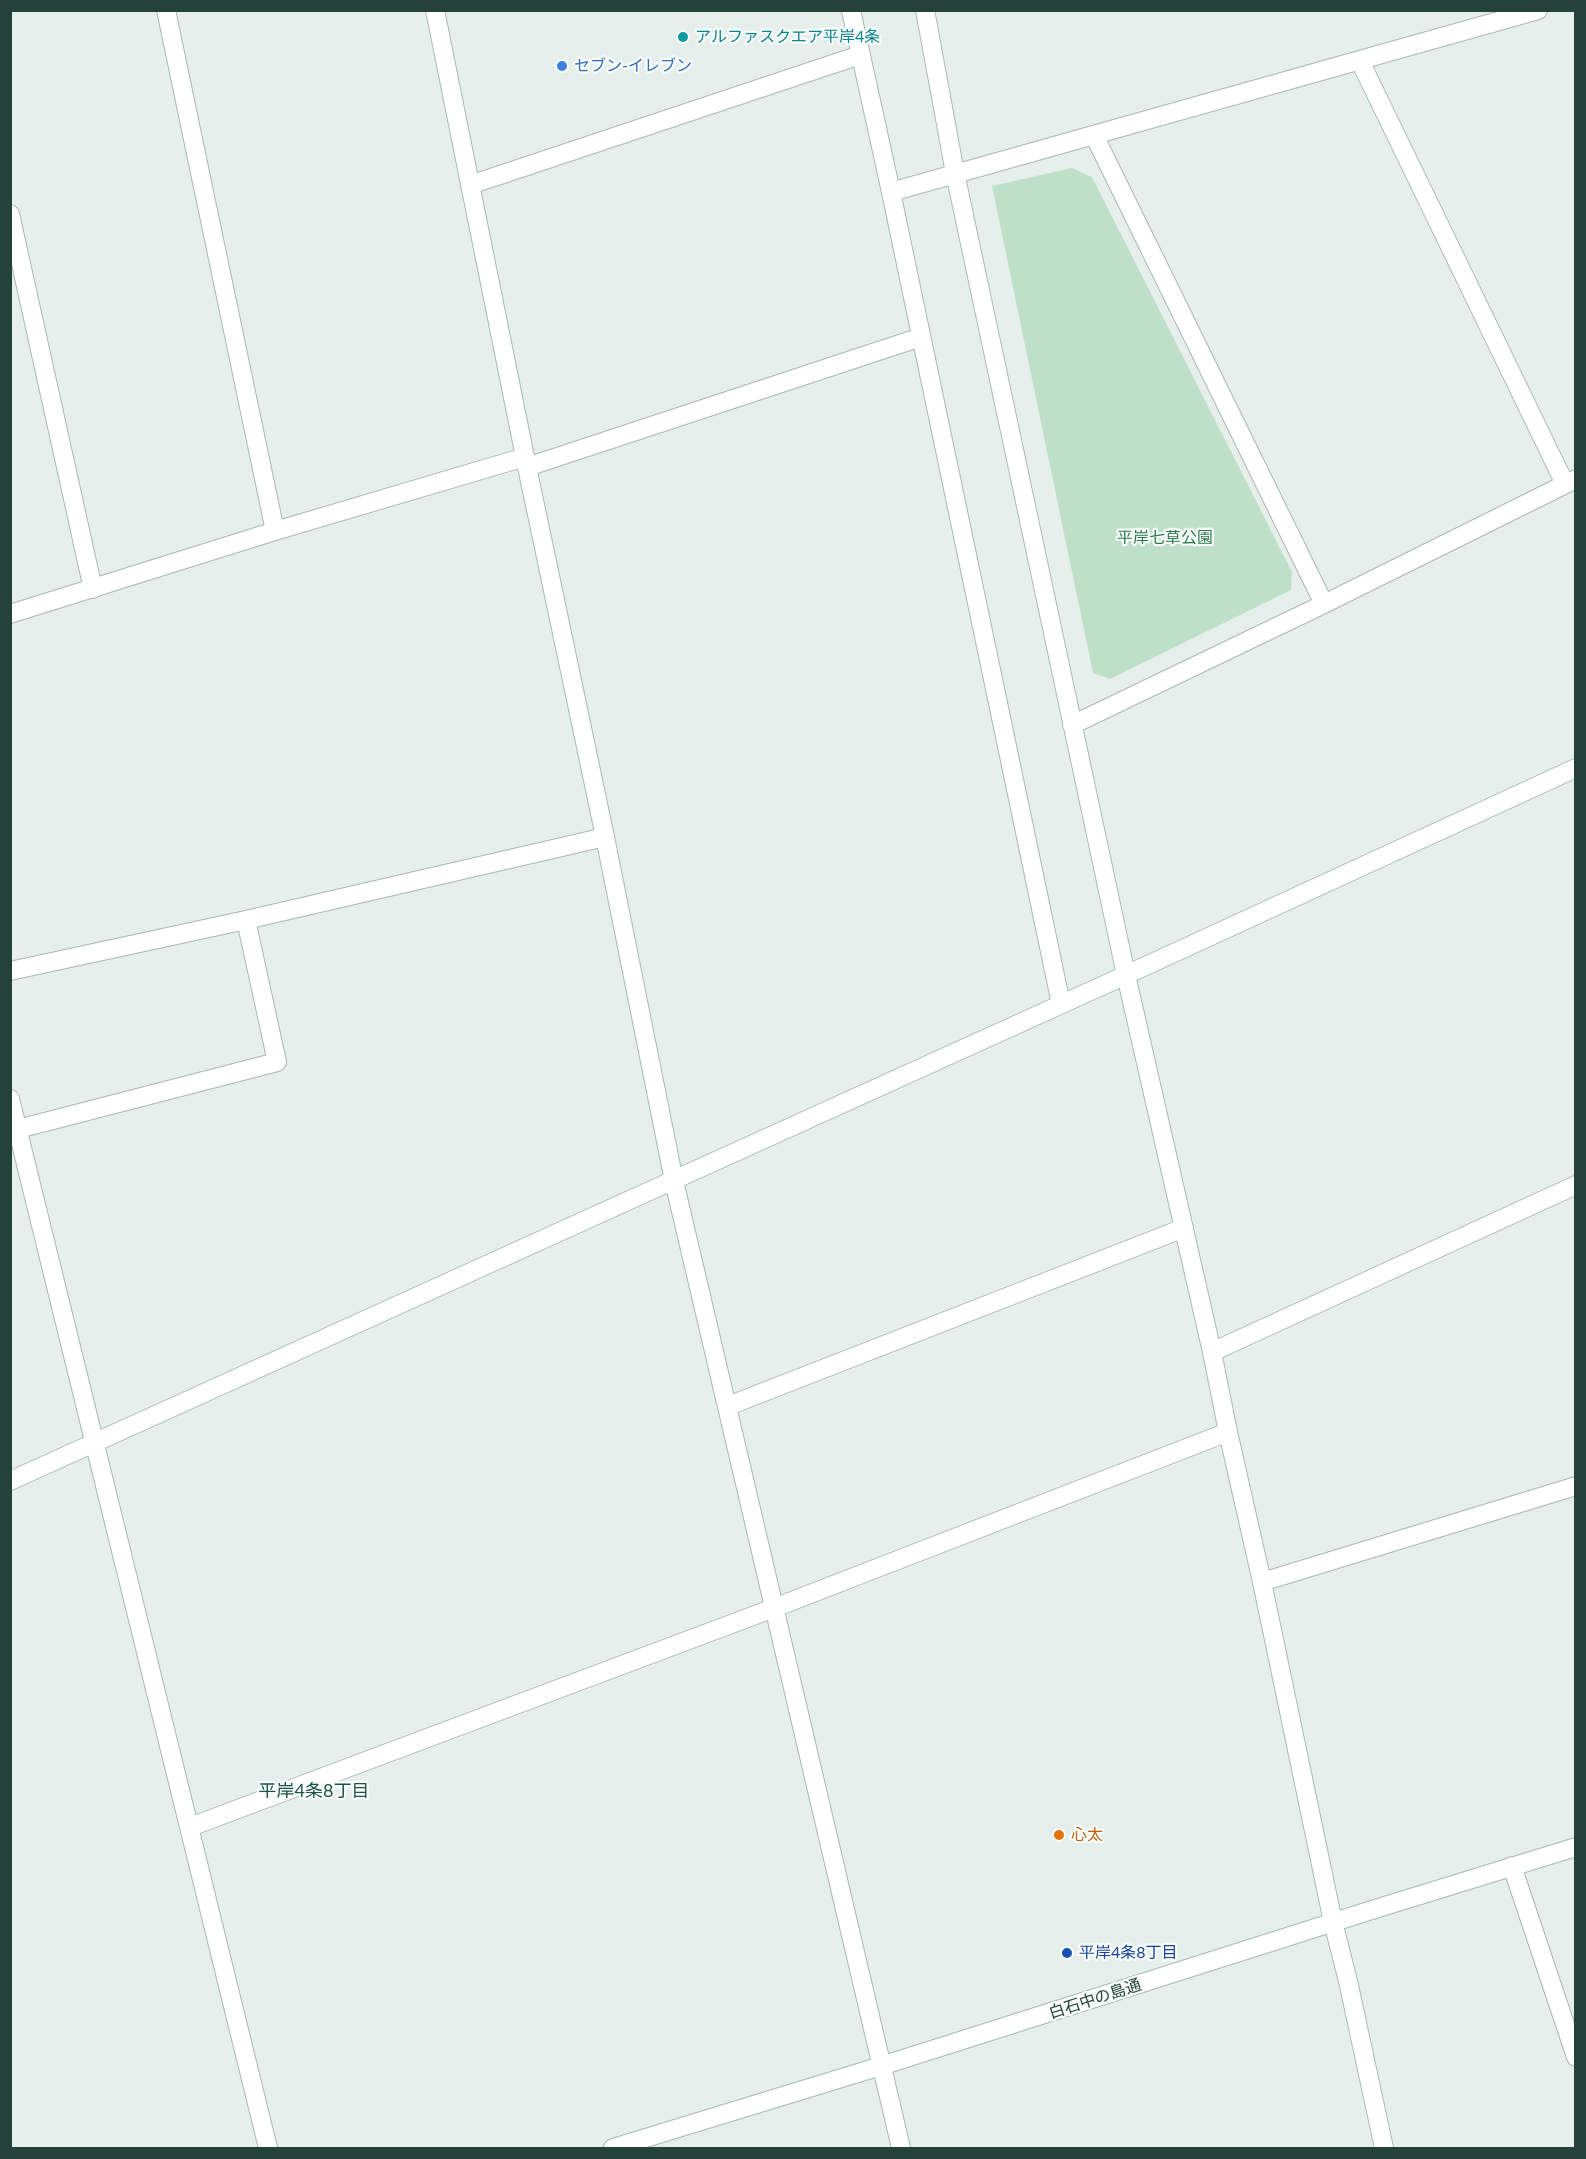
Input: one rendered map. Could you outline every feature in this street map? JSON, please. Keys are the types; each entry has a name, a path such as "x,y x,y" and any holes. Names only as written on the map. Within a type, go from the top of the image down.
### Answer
{"street":[{"path":"166,10 275,531"},
{"path":"435,10 674,1181 901,2148"},
{"path":"851,10 1060,1004"},
{"path":"925,10 955,173 1072,725 1212,1352 1384,2148"},
{"path":"891,192 1538,10"},
{"path":"470,185 860,55"},
{"path":"1072,725 1570,482 1360,61"},
{"path":"1094,135 1324,604"},
{"path":"10,214 93,590"},
{"path":"10,614 93,590 275,531 526,462 921,337"},
{"path":"10,1481 674,1181 1575,768"},
{"path":"10,971 246,920 605,837"},
{"path":"18,1129 277,1062 246,920"},
{"path":"10,1099 268,2148"},
{"path":"1212,1352 1575,1185"},
{"path":"728,1406 1184,1228"},
{"path":"190,1827 774,1608 1228,1432"},
{"path":"1262,1582 1575,1486"},
{"name":"白石中の島通","path":"613,2148 1575,1847"},
{"path":"1512,1866 1575,2057"}],"green space":[{"name":"平岸七草公園","path":"1072,168 1092,177 1292,572 1291,590 1110,679 1093,673 992,186"}],"place":[{"name":"アルファスクエア平岸4条","path":"683,37"},
{"name":"セブン-イレブン","path":"562,66"},
{"name":"心太","path":"1059,1835"},
{"name":"平岸4条8丁目","path":"1067,1953"}],"district":[{"name":"平岸4条8丁目","path":"314,1791"}]}
